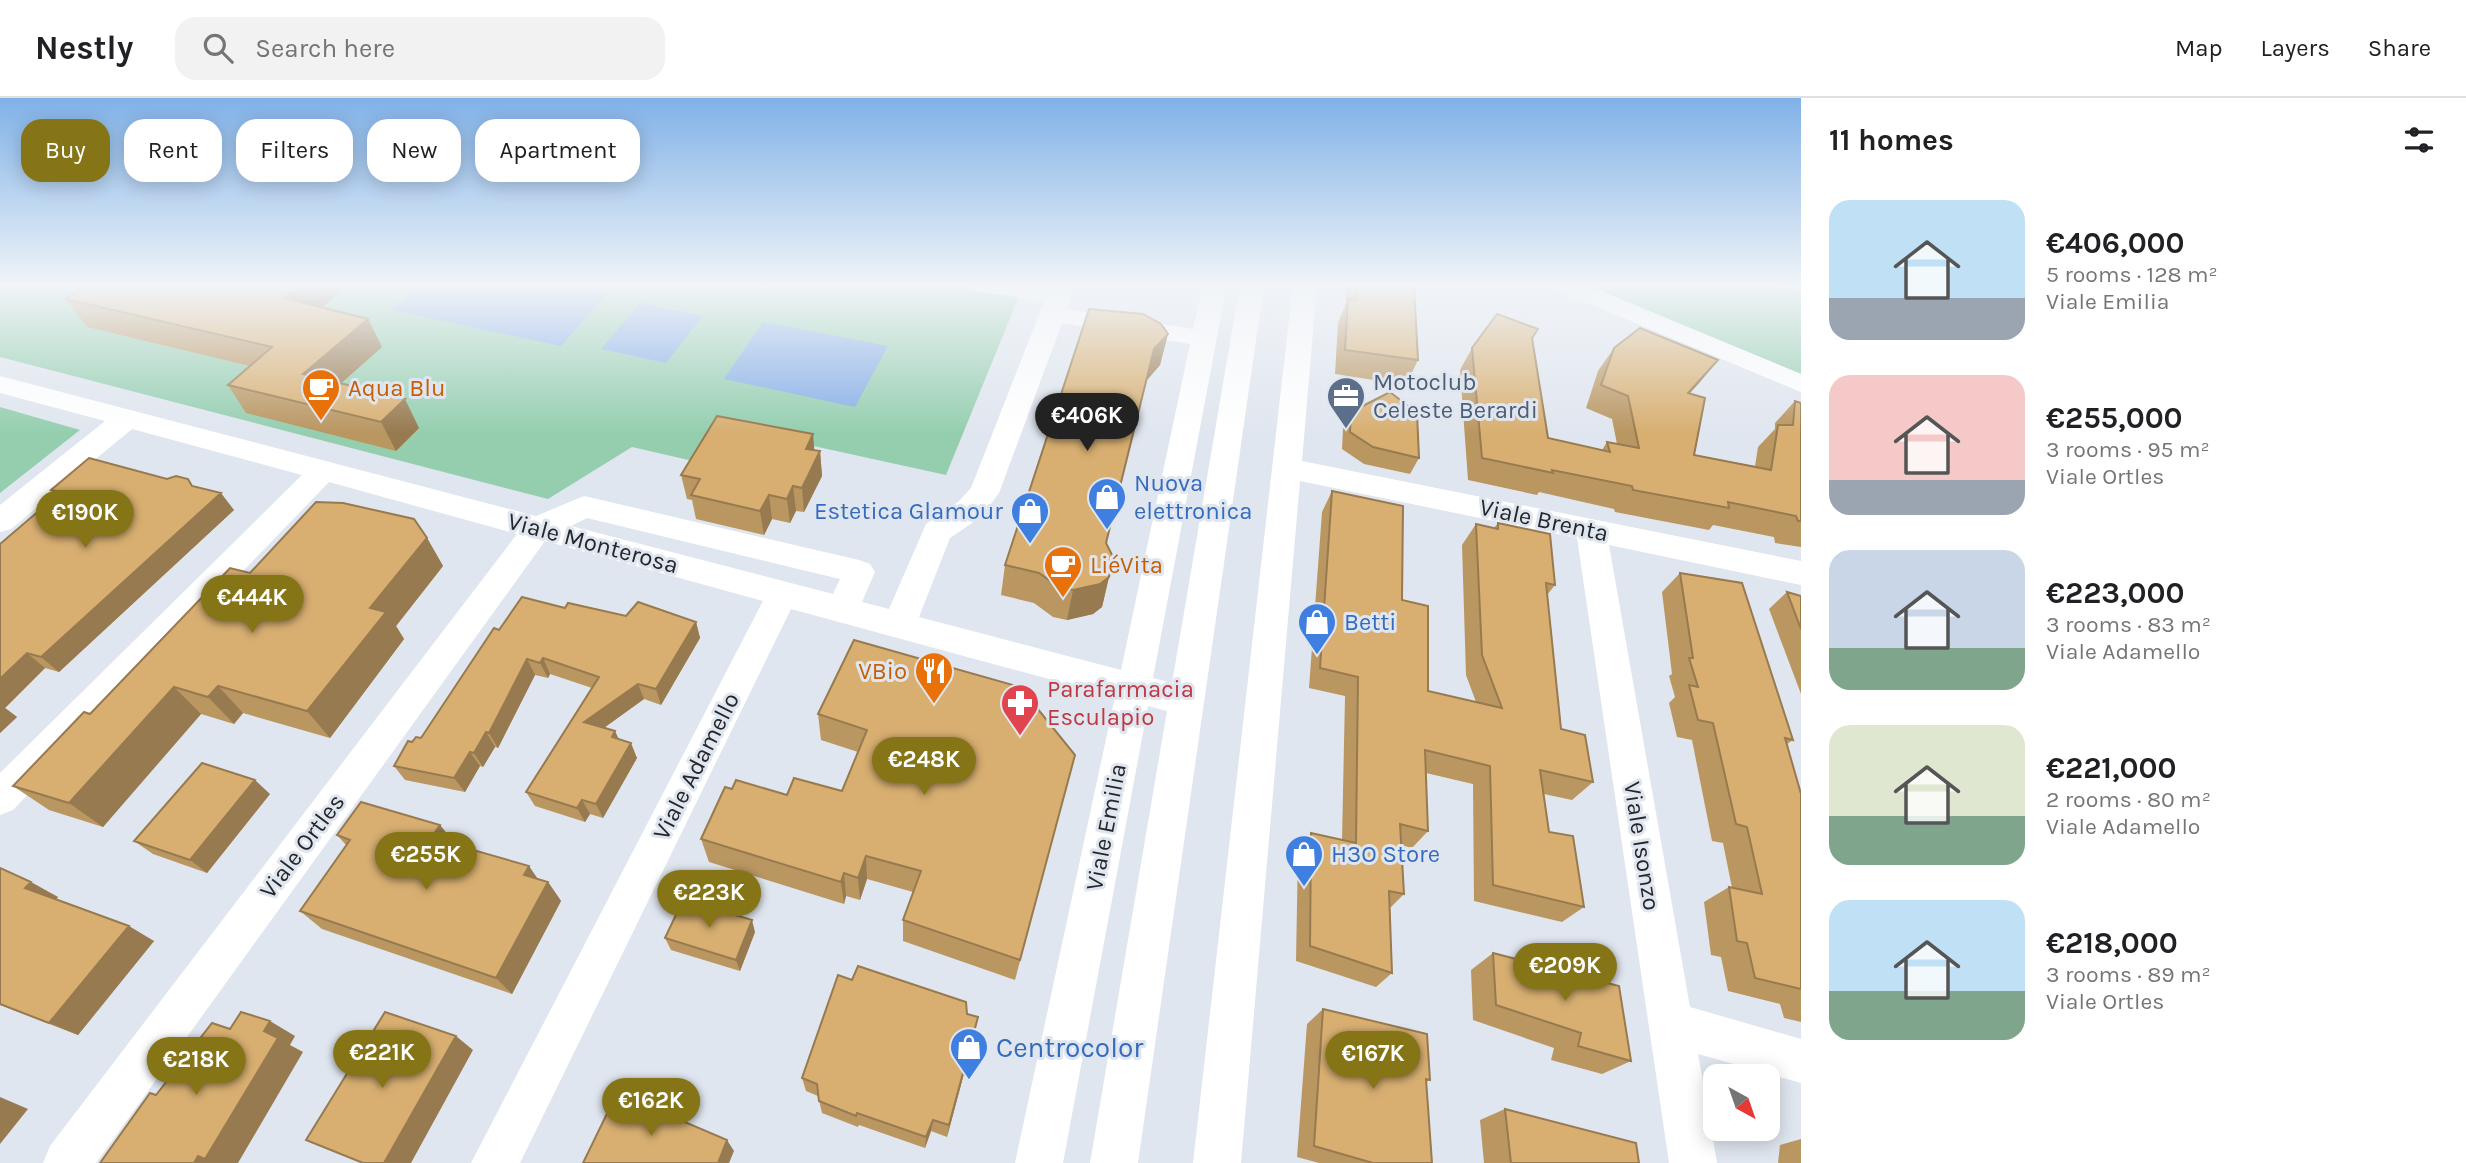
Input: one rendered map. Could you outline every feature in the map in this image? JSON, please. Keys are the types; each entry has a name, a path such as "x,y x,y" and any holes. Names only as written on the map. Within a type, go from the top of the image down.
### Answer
{"street":[{"path":"899,625 937,532 970,509 984,493 1041,334"},
{"path":"1186,334 1206,339"},
{"name":"Viale Emilia","path":"1039,1163 1207,334"},
{"path":"1114,1163 1244,334"},
{"path":"1217,1163 1300,334"},
{"path":"1681,334 1801,384"},
{"name":"Viale Monterosa","path":"0,384 1187,702"},
{"path":"0,521 127,418"},
{"name":"Viale Brenta","path":"1287,468 1801,573"},
{"path":"0,798 324,471"},
{"path":"538,528 584,506 859,572 842,609"},
{"name":"Viale Ortles","path":"67,1163 538,528"},
{"name":"Viale Isonzo","path":"1591,530 1693,1163"},
{"name":"Viale Adamello","path":"495,1163 783,593"},
{"path":"1671,1024 1801,1061"}],"green space":[{"path":"0,334 1004,334 946,475 717,425 693,461 632,447 548,499 0,357"},
{"path":"1704,334 1801,334 1801,374"},
{"path":"0,407 80,430 0,493"}],"water":[{"path":"503,334 572,334 561,346"},
{"path":"614,334 689,334 666,363 601,349"},
{"path":"755,334 824,334 888,346 855,407 724,379"}],"building":[{"path":"215,334 351,334 303,374 405,399 381,422 228,385 272,347"},
{"path":"1081,334 1168,334 1154,349 1106,543 1113,557 1109,577 1100,584 1073,590 1059,587 1039,573 1005,565"},
{"path":"1346,334 1417,334 1418,360 1345,350"},
{"path":"1483,334 1535,334 1532,338 1548,438 1610,452 1607,442 1639,448 1628,396 1601,385 1614,348 1633,334 1654,334 1718,360 1688,393 1705,398 1694,455 1771,470 1778,425 1793,425 1795,401 1801,403 1801,521 1798,521 1796,516 1728,502 1729,508 1633,490 1632,486 1482,458 1472,348"},
{"path":"1390,392 1417,413 1419,458 1373,447 1350,432 1351,412"},
{"path":"717,416 813,434 806,449 820,451 802,488 793,486 787,499 769,495 760,511 691,495 700,479 681,475"},
{"path":"89,458 167,479 176,476 188,479 192,486 221,493 41,657 27,653 0,679 0,544 61,492 51,490"},
{"path":"1332,491 1403,506 1402,600 1428,606 1428,691 1502,708 1482,655 1476,524 1498,529 1498,523 1550,534 1555,585 1546,583 1561,729 1585,735 1593,782 1540,770 1549,832 1573,836 1584,907 1493,885 1490,766 1425,750 1428,831 1400,824 1404,894 1389,891 1392,973 1310,946 1311,833 1356,843 1358,677 1320,668"},
{"path":"316,502 343,503 414,519 427,538 370,608 386,612 307,711 218,686 208,697 174,687 69,803 13,786 84,712 90,714 230,568 250,573"},
{"path":"1680,573 1742,583 1793,740 1785,738 1801,794 1801,989 1755,978 1747,943 1737,941 1729,887 1762,894 1747,827 1736,824 1713,723 1698,720 1689,685 1698,687 1689,658 1693,658"},
{"path":"1787,592 1801,596 1801,629"},
{"path":"522,597 565,608 568,603 626,616 638,602 696,622 656,689 638,684 584,722 615,731 612,737 631,743 596,804 582,800 577,808 526,792 599,677 543,658 540,663 527,659 489,733 486,732 474,753 470,752 454,778 394,766 408,741 421,738 494,628 499,630"},
{"path":"854,640 1020,687 1075,755 1020,960 903,920 921,871 866,856 858,878 844,873 841,882 701,839 725,787 732,789 736,780 787,795 794,778 842,791 867,730 818,714"},
{"path":"202,763 255,780 190,860 134,841"},
{"path":"361,802 440,825 431,838 529,866 524,875 548,882 496,978 300,911 350,840 337,835"},
{"path":"0,868 31,882 25,888 129,926 49,1023 0,1004"},
{"path":"683,900 752,920 736,960 665,938"},
{"path":"1493,953 1619,986 1631,1061 1578,1046 1581,1033 1496,1005"},
{"path":"858,966 966,1002 967,1014 978,1017 949,1125 933,1120 926,1137 857,1113 856,1116 819,1101 817,1084 802,1078 838,975 852,980"},
{"path":"1323,1009 1427,1034 1430,1080 1426,1079 1432,1163 1373,1163 1314,1146"},
{"path":"241,1012 270,1021 264,1031 278,1038 205,1159 198,1156 194,1163 100,1163 150,1093 156,1095 212,1023 230,1029"},
{"path":"385,1012 456,1036 384,1163 363,1163 306,1140"},
{"path":"617,1093 727,1140 718,1163 583,1163"},
{"path":"1505,1109 1636,1143 1639,1163 1511,1163"}],"place":[{"name":"Aqua Blu","path":"321,422"},
{"name":"Motoclub Celeste Berardi","path":"1346,430"},
{"name":"Nuova elettronica","path":"1107,531"},
{"name":"Estetica Glamour","path":"1030,545"},
{"name":"LiéVita","path":"1063,599"},
{"name":"Betti","path":"1317,656"},
{"name":"VBio","path":"934,705"},
{"name":"Parafarmacia Esculapio","path":"1020,737"},
{"name":"H3O Store","path":"1304,888"},
{"name":"Centrocolor","path":"969,1081"}]}
